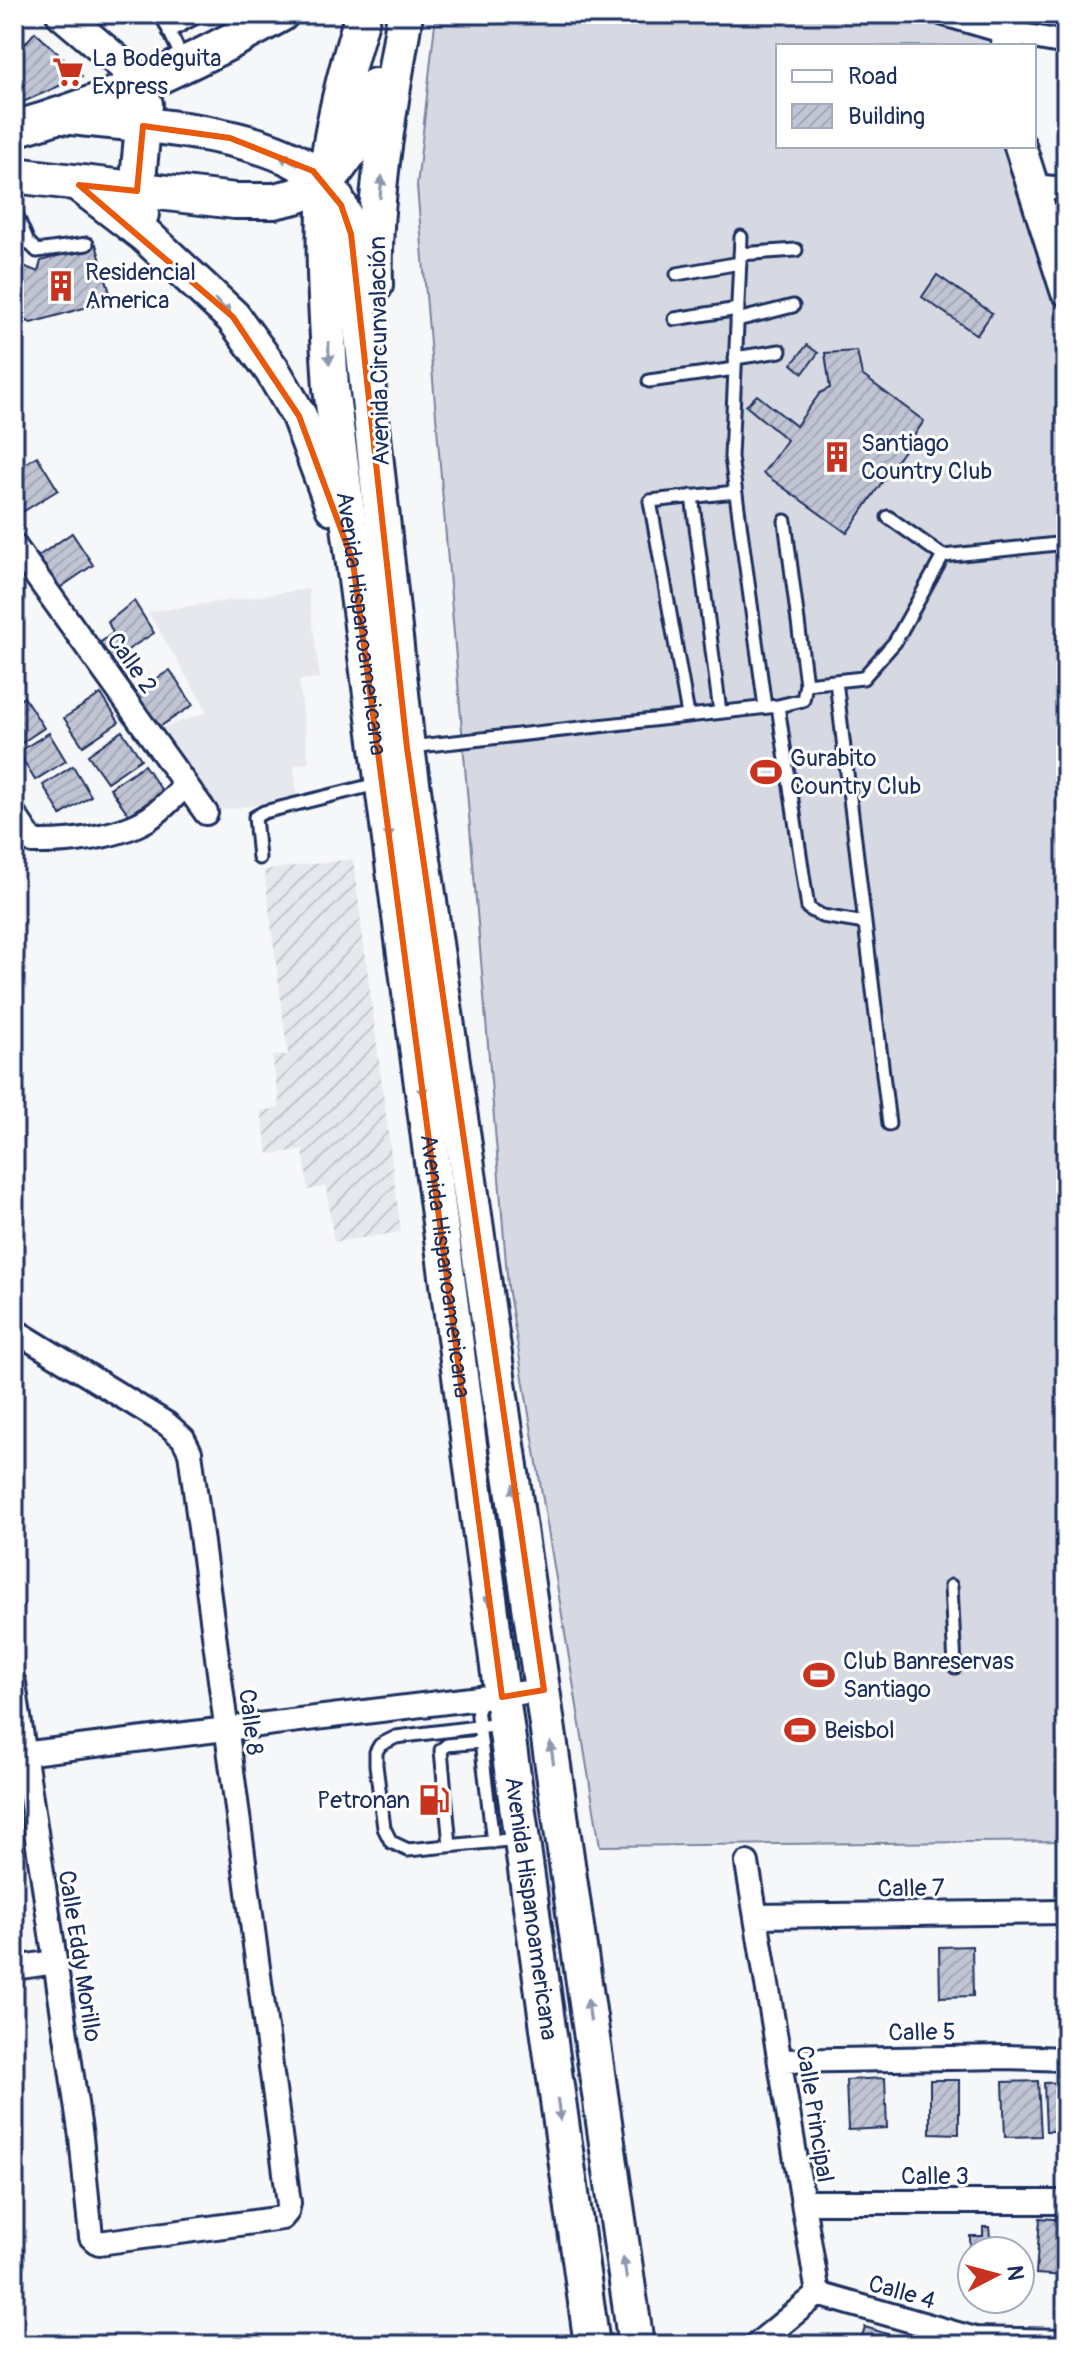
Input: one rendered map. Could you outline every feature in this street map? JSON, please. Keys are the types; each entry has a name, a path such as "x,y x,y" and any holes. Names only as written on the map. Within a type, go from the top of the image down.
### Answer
{"main road":[{"name":"Avenida Hispanoamericana","path":"363,14 347,66 326,184 324,275 331,388 353,562 544,1690 636,2345"},
{"path":"14,175 235,201 274,201 326,184 365,128 393,14"},
{"name":"Avenida Circunvalación","path":"384,545 374,255 389,112 405,14"},
{"path":"14,129 62,116 145,84 261,22"},
{"path":"145,84 137,191 145,235"},
{"path":"62,116 230,138 267,149 313,171 326,184 341,205 351,234 384,545"},
{"path":"79,185 145,235 233,317 272,370 299,416 353,562"},
{"name":"Avenida Hispanoamericana","path":"384,545 389,761 489,1718 592,2345"}],"street":[{"path":"62,14 145,84"},
{"path":"944,14 1066,43"},
{"path":"1021,148 1065,283"},
{"path":"1031,186 1066,189"},
{"name":"Calle 2","path":"14,545 206,813"},
{"path":"14,814 33,842 58,843 125,831 151,817 186,785"},
{"name":"Calle 8","path":"14,1330 167,1424 183,1438 190,1452 289,2203 282,2218 99,2243 91,2237"},
{"name":"Calle Eddy Morillo","path":"14,1683 19,1754 55,1962 81,2137 91,2237"},
{"path":"19,1754 225,1728 489,1718 544,1690"},
{"name":"Calle Principal","path":"747,1863 818,2294"},
{"name":"Calle 7","path":"756,1916 1066,1912"},
{"path":"14,1968 55,1962"},
{"name":"Calle 5","path":"780,2061 1006,2057 1066,2059"},
{"name":"Calle 3","path":"803,2202 1066,2202"},
{"path":"756,2345 818,2294"},
{"name":"Calle 4","path":"818,2294 975,2339 1066,2341"}],"lane":[{"path":"161,14 185,64"},
{"path":"169,32 202,14"},
{"path":"14,209 28,242 37,251 87,244"},
{"path":"741,237 731,457 765,707"},
{"path":"677,274 796,250"},
{"path":"675,319 793,306"},
{"path":"649,381 780,351"},
{"path":"688,715 650,501 735,492"},
{"path":"692,496 720,712"},
{"path":"888,517 943,556 1066,543"},
{"path":"259,858 255,817 389,761 803,700 806,684 785,521"},
{"path":"806,684 863,678 895,642 943,556"},
{"path":"836,681 889,1124"},
{"path":"778,706 808,908 822,916 865,923"},
{"path":"951,1586 955,1667"},
{"path":"450,1845 441,1750 489,1718"},
{"path":"489,1718 386,1740 376,1752 384,1828 391,1842 408,1850 507,1840"}],"highlighted area":[{"path":"143,126 230,138 313,171 341,205 351,234 407,748 544,1690 502,1697 353,562 299,416 233,317 79,185 137,191"}],"shaded area":[{"name":"Gurabito Country Club","path":"436,14 924,14 992,32 995,44 776,44 776,148 1014,148 1034,241 1066,314 1066,1841 600,1846 508,1287 417,186"},
{"path":"308,589 320,678 299,680 309,763 294,765 297,799 213,811 157,730 208,712 148,612"},
{"path":"353,859 401,1232 334,1242 326,1186 308,1190 303,1150 268,1154 261,1111 280,1108 272,1056 288,1055 264,870"}],"building":[{"path":"1015,14 1058,14 1054,36 1012,27"},
{"path":"35,32 82,76 14,106 14,57"},
{"name":"Residencial America","path":"96,244 112,300 31,323 14,315 14,262 38,272 41,261"},
{"path":"937,275 992,313 977,335 922,297"},
{"path":"807,345 818,353 803,373 792,364"},
{"name":"Santiago Country Club","path":"857,351 862,375 924,421 847,533 763,473 787,440 746,406 757,395 796,426 820,393 830,388 825,353"},
{"path":"37,456 58,490 16,516 14,470"},
{"path":"72,533 93,565 58,589 37,557"},
{"path":"134,601 154,633 107,663 93,648 113,633 108,622"},
{"path":"170,670 193,705 153,731 130,695"},
{"path":"101,694 119,722 83,746 64,718"},
{"path":"24,697 44,728 14,748 14,704"},
{"path":"122,731 141,759 107,782 88,755"},
{"path":"49,733 66,761 35,780 18,752"},
{"path":"144,765 163,792 129,815 110,788"},
{"path":"73,766 91,796 61,815 43,785"},
{"path":"972,1946 973,1996 940,1997 939,1947"},
{"path":"885,2078 887,2128 848,2130 846,2080"},
{"path":"930,2080 959,2080 959,2134 930,2133"},
{"path":"1038,2081 1041,2136 1005,2137 1003,2082"},
{"path":"1066,2082 1066,2131 1046,2131 1044,2083"},
{"path":"1040,2218 1066,2220 1066,2276 1036,2274"},
{"path":"983,2227 989,2227 990,2235 983,2235"},
{"path":"865,2327 900,2338 897,2345 859,2345"}],"place":[{"name":"La Bodeguita Express","path":"68,72"},
{"name":"Residencial America","path":"61,286"},
{"name":"Santiago Country Club","path":"837,457"},
{"name":"Gurabito Country Club","path":"766,772"},
{"name":"Club Banreservas Santiago","path":"819,1675"},
{"name":"Beisbol","path":"800,1730"},
{"name":"Petronan","path":"434,1800"}]}
